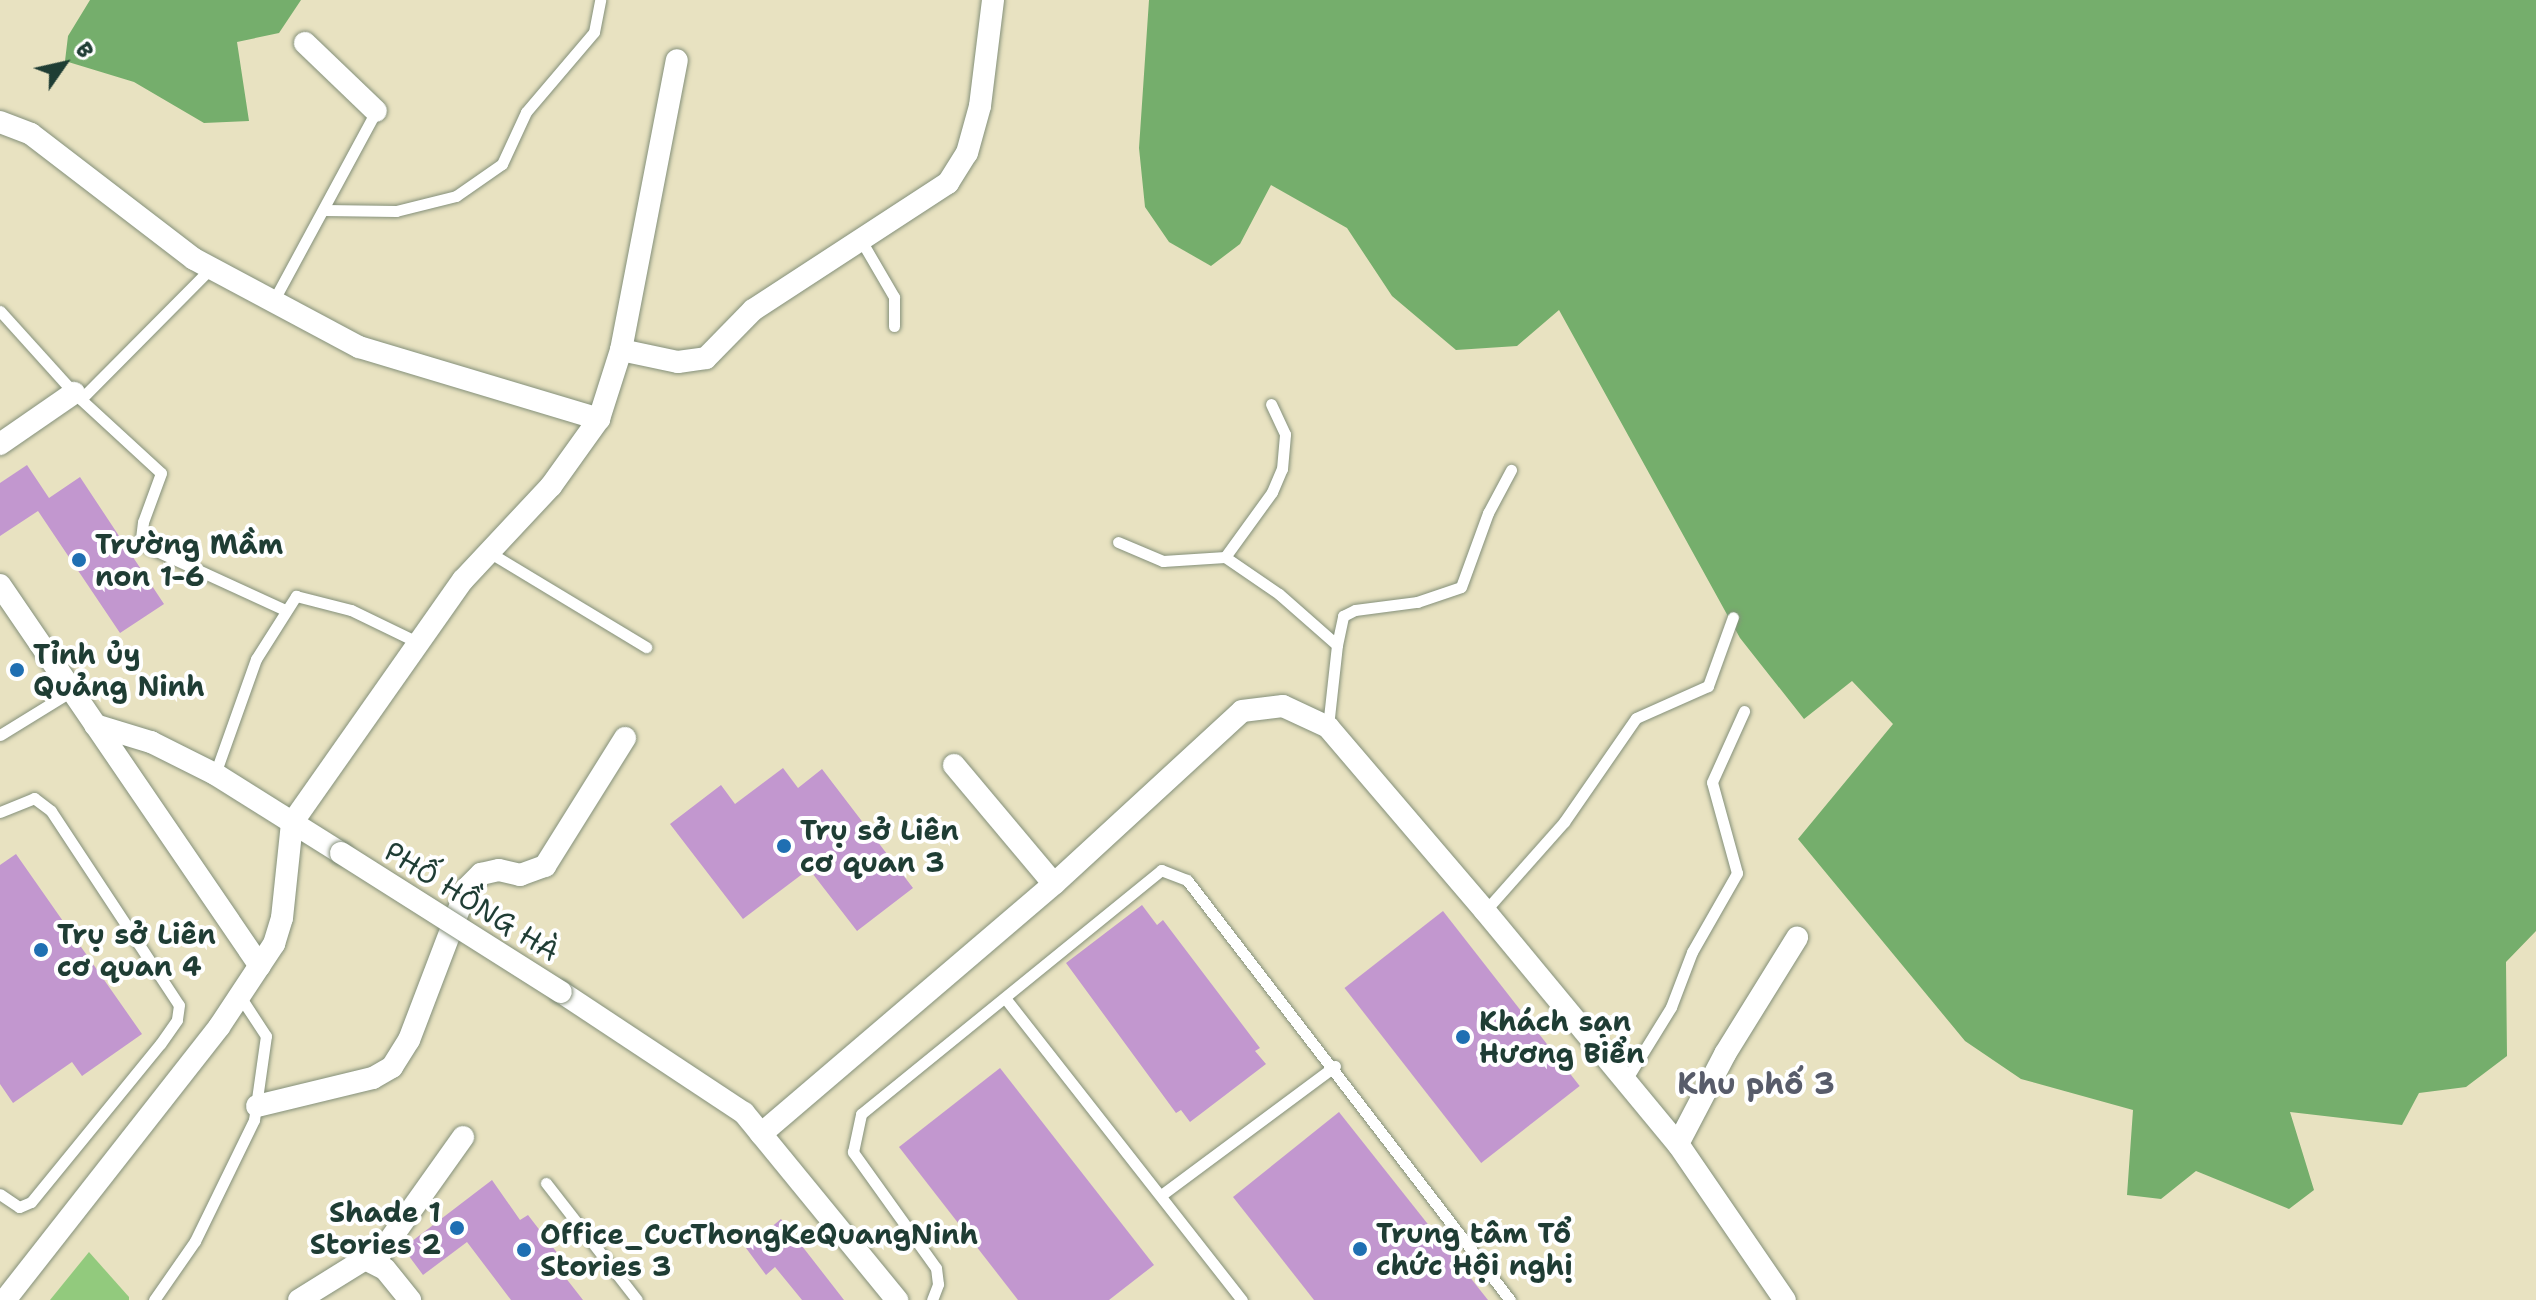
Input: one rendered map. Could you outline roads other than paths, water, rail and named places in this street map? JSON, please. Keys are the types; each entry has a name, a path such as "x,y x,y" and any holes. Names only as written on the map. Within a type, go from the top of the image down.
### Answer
{"street":[{"path":"621,350 678,362 706,358 753,310 927,201 948,183 967,153 980,106 993,0"},
{"path":"305,43 376,111"},
{"path":"5,1300 241,998 282,918 292,823 486,551 551,486 599,419 621,350 677,60"},
{"path":"0,122 31,134 212,268 275,298 359,347 599,419"},
{"path":"0,444 77,396"},
{"path":"0,585 70,692 260,966"},
{"path":"761,1134 1054,884 1242,711 1283,706 1328,727 1485,911 1678,1144 1785,1300"},
{"name":"PHỐ HỒNG HÀ","path":"95,725 151,742 215,774 729,1101 761,1134 897,1300"},
{"path":"257,1106 332,1090 392,1067 409,1040 467,888 481,874 499,870 520,875 545,866 625,738"},
{"path":"954,765 1054,884"},
{"path":"1678,1144 1725,1054 1797,938"},
{"path":"375,1261 463,1137"},
{"path":"299,1300 354,1262 375,1261"},
{"path":"375,1261 410,1300"}],"lane":[{"path":"324,210 396,211 456,196 502,164 526,112 594,32 600,0"},
{"path":"275,298 376,111"},
{"path":"862,242 894,297 894,326"},
{"path":"77,396 212,268"},
{"path":"0,311 77,396 161,473 143,522 141,538 148,547 283,609"},
{"path":"1225,557 1272,492 1282,469 1285,434 1271,404"},
{"path":"1328,727 1343,616 1355,610 1417,602 1461,587 1488,513 1511,470"},
{"path":"1118,542 1163,561 1225,557 1279,594 1337,645"},
{"path":"486,551 646,647"},
{"path":"215,774 237,702 283,609 296,596 315,597 422,644"},
{"path":"1485,911 1564,822 1636,718 1708,686 1733,617"},
{"path":"0,735 70,692"},
{"path":"1626,1080 1671,1007 1692,952 1737,873 1712,782 1744,711"},
{"path":"0,812 34,798 51,811 179,1005 177,1020 160,1044 31,1202 19,1207 0,1194"},
{"path":"932,1300 938,1284 936,1268 853,1152 853,1131 875,1098 1005,998 1150,876 1173,871 1187,880 1335,1066 1510,1300"},
{"path":"154,1300 195,1241 257,1106 266,1036 241,998"},
{"path":"1005,998 1164,1193 1242,1300"},
{"path":"1164,1193 1335,1066"},
{"path":"546,1183 637,1300"}],"place":[{"name":"Trường Mầm non 1-6","path":"79,560"},
{"name":"Tỉnh ủy Quảng Ninh","path":"17,670"},
{"name":"Trụ sở Liên cơ quan 3","path":"784,846"},
{"name":"Trụ sở Liên cơ quan 4","path":"41,950"},
{"name":"Khách sạn Hương Biển","path":"1463,1037"},
{"name":"Shade 1 Stories 2","path":"457,1228"},
{"name":"Trung tâm Tổ chức Hội nghị","path":"1360,1249"},
{"name":"Office_CucThongKeQuangNinh Stories 3","path":"524,1250"}],"district":[{"name":"Khu phố 3","path":"1756,1084"}]}
